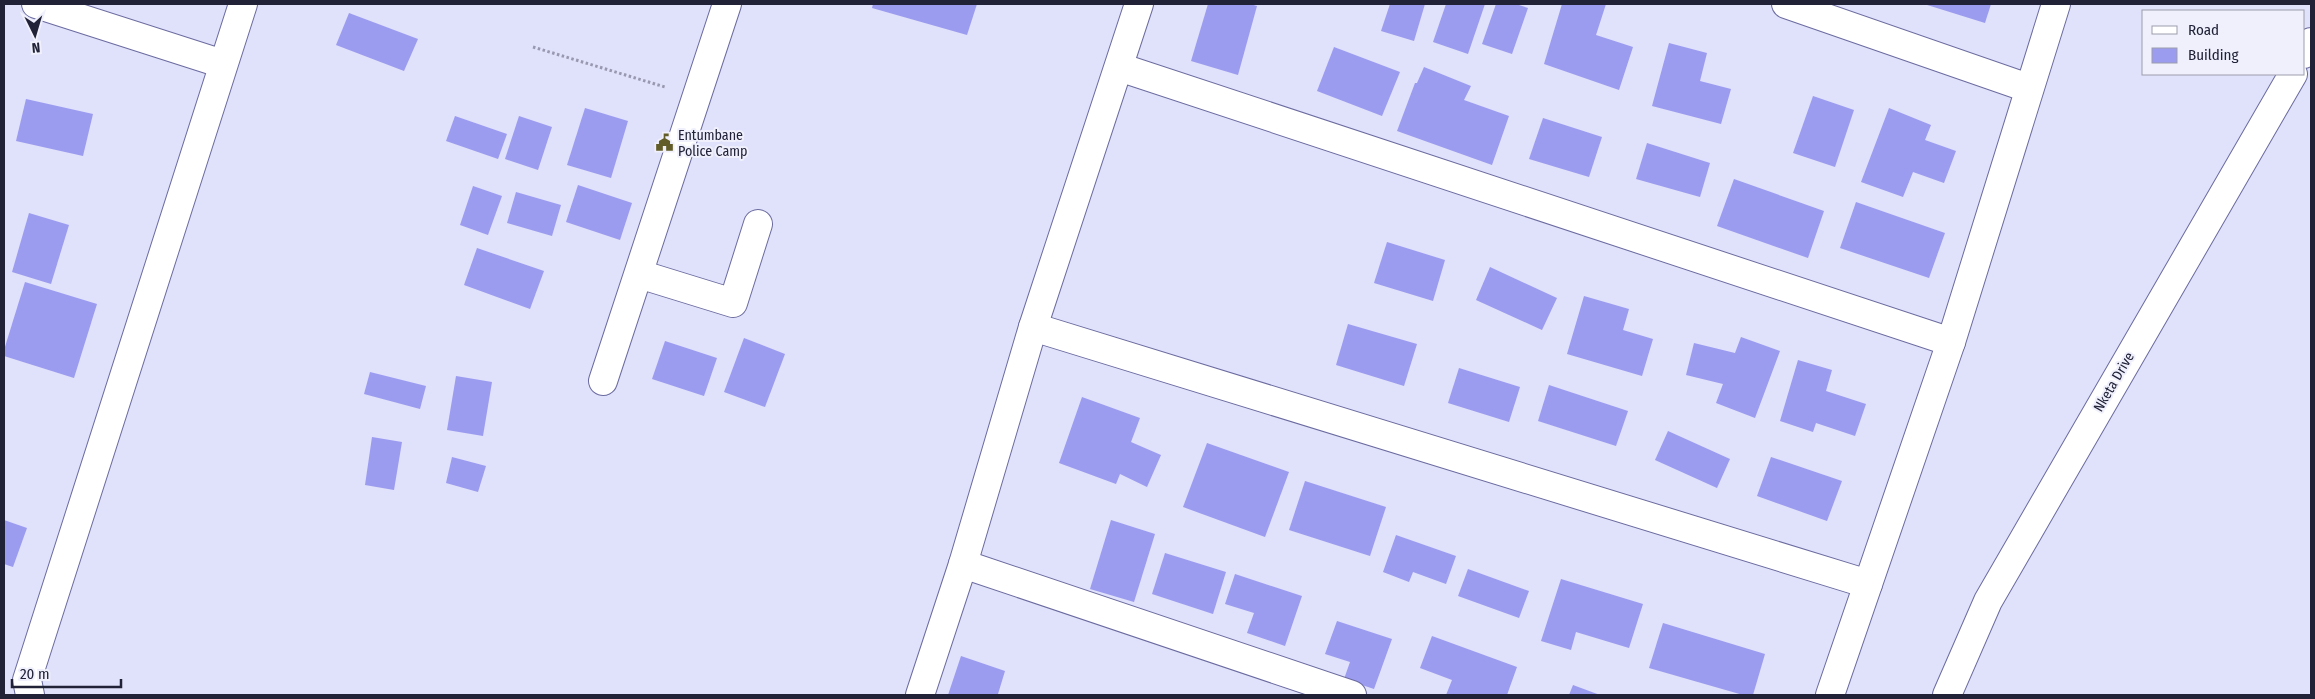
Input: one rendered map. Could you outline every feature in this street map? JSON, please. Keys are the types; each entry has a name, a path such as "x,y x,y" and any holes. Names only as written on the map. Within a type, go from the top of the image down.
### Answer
{"street":[{"path":"36,4 223,64"},
{"path":"30,695 27,680 243,4"},
{"path":"604,381 727,4"},
{"path":"920,695 963,564 1034,326 1139,4"},
{"path":"1786,4 2028,88"},
{"path":"1830,695 1951,342 2028,88 2056,4"},
{"path":"1119,67 1951,342"},
{"name":"Nketa Drive","path":"1947,695 1988,600 2292,75"},
{"path":"639,274 733,303 758,224"},
{"path":"1034,326 1868,584"},
{"path":"963,564 1352,695"}],"path":[{"path":"533,47 697,96"}],"building":[{"path":"873,4 977,4 967,35 872,8"},
{"path":"1208,4 1250,4 1257,6 1238,75 1191,61"},
{"path":"1390,4 1425,4 1414,41 1381,31"},
{"path":"1446,4 1485,4 1468,54 1433,42"},
{"path":"1496,4 1516,4 1528,8 1512,54 1482,44"},
{"path":"1562,4 1606,4 1596,35 1633,47 1619,90 1544,64"},
{"path":"1924,4 1991,4 1985,23"},
{"path":"349,13 418,39 404,71 336,45"},
{"path":"1669,43 1707,53 1700,81 1731,89 1721,124 1652,106"},
{"path":"1334,47 1400,72 1382,116 1317,91"},
{"path":"1424,67 1471,86 1464,100 1509,116 1492,165 1397,131 1415,83 1417,83"},
{"path":"1813,96 1854,110 1835,167 1793,153"},
{"path":"26,99 93,114 83,156 16,141"},
{"path":"585,108 628,121 611,178 567,165"},
{"path":"1889,108 1931,125 1925,140 1956,151 1944,183 1913,172 1903,197 1861,182"},
{"path":"455,116 507,134 498,159 446,141"},
{"path":"519,116 552,127 538,170 505,159"},
{"path":"1543,118 1602,137 1589,177 1529,159"},
{"path":"1647,143 1710,163 1700,197 1636,179"},
{"path":"1734,179 1824,211 1808,258 1717,226"},
{"path":"578,185 632,203 620,240 566,222"},
{"path":"473,186 502,196 488,235 460,225"},
{"path":"516,192 561,205 552,236 507,223"},
{"path":"1856,202 1945,233 1929,278 1840,248"},
{"path":"29,213 69,225 51,284 12,272"},
{"path":"1387,242 1445,260 1433,301 1374,283"},
{"path":"477,248 544,271 530,309 464,285"},
{"path":"1490,267 1557,298 1542,330 1476,300"},
{"path":"25,282 97,304 74,378 4,356 4,350"},
{"path":"1584,296 1629,309 1623,330 1653,339 1642,376 1567,354"},
{"path":"1348,324 1417,344 1404,386 1336,365"},
{"path":"1741,337 1780,351 1755,418 1716,403 1723,384 1686,375 1694,343 1735,353"},
{"path":"744,338 785,354 765,407 724,392"},
{"path":"665,341 717,358 704,396 652,379"},
{"path":"1798,360 1832,370 1826,391 1866,404 1855,436 1816,423 1813,432 1780,421"},
{"path":"1459,368 1520,387 1509,422 1448,403"},
{"path":"370,372 426,386 420,409 364,394"},
{"path":"456,376 492,382 483,436 447,430"},
{"path":"1549,385 1628,411 1616,446 1538,421"},
{"path":"1082,397 1140,418 1131,442 1161,455 1147,487 1120,474 1116,484 1059,463"},
{"path":"1668,431 1730,459 1717,488 1655,460"},
{"path":"372,437 402,442 394,490 365,485"},
{"path":"1207,443 1289,472 1265,537 1183,507"},
{"path":"452,457 486,466 478,492 446,483"},
{"path":"1771,457 1842,481 1827,521 1757,496"},
{"path":"1305,481 1386,507 1370,556 1289,530"},
{"path":"4,520 27,528 13,567 4,564"},
{"path":"1111,520 1155,534 1134,602 1090,589"},
{"path":"1396,535 1456,556 1446,584 1413,572 1409,582 1383,572"},
{"path":"1165,553 1226,572 1213,614 1152,594"},
{"path":"1468,569 1529,591 1519,618 1458,596"},
{"path":"1235,574 1302,596 1285,646 1247,633 1254,613 1225,604"},
{"path":"1561,579 1643,604 1629,648 1576,632 1571,650 1541,641"},
{"path":"1337,621 1392,639 1374,689 1344,679 1350,662 1325,654"},
{"path":"1663,623 1765,654 1753,695 1743,695 1649,668"},
{"path":"1432,636 1517,667 1507,695 1446,695 1452,680 1420,668"},
{"path":"961,656 1005,671 998,694 1001,695 948,695"},
{"path":"1573,685 1600,695 1569,695"}],"place":[{"name":"Entumbane Police Camp","path":"664,143"}]}
